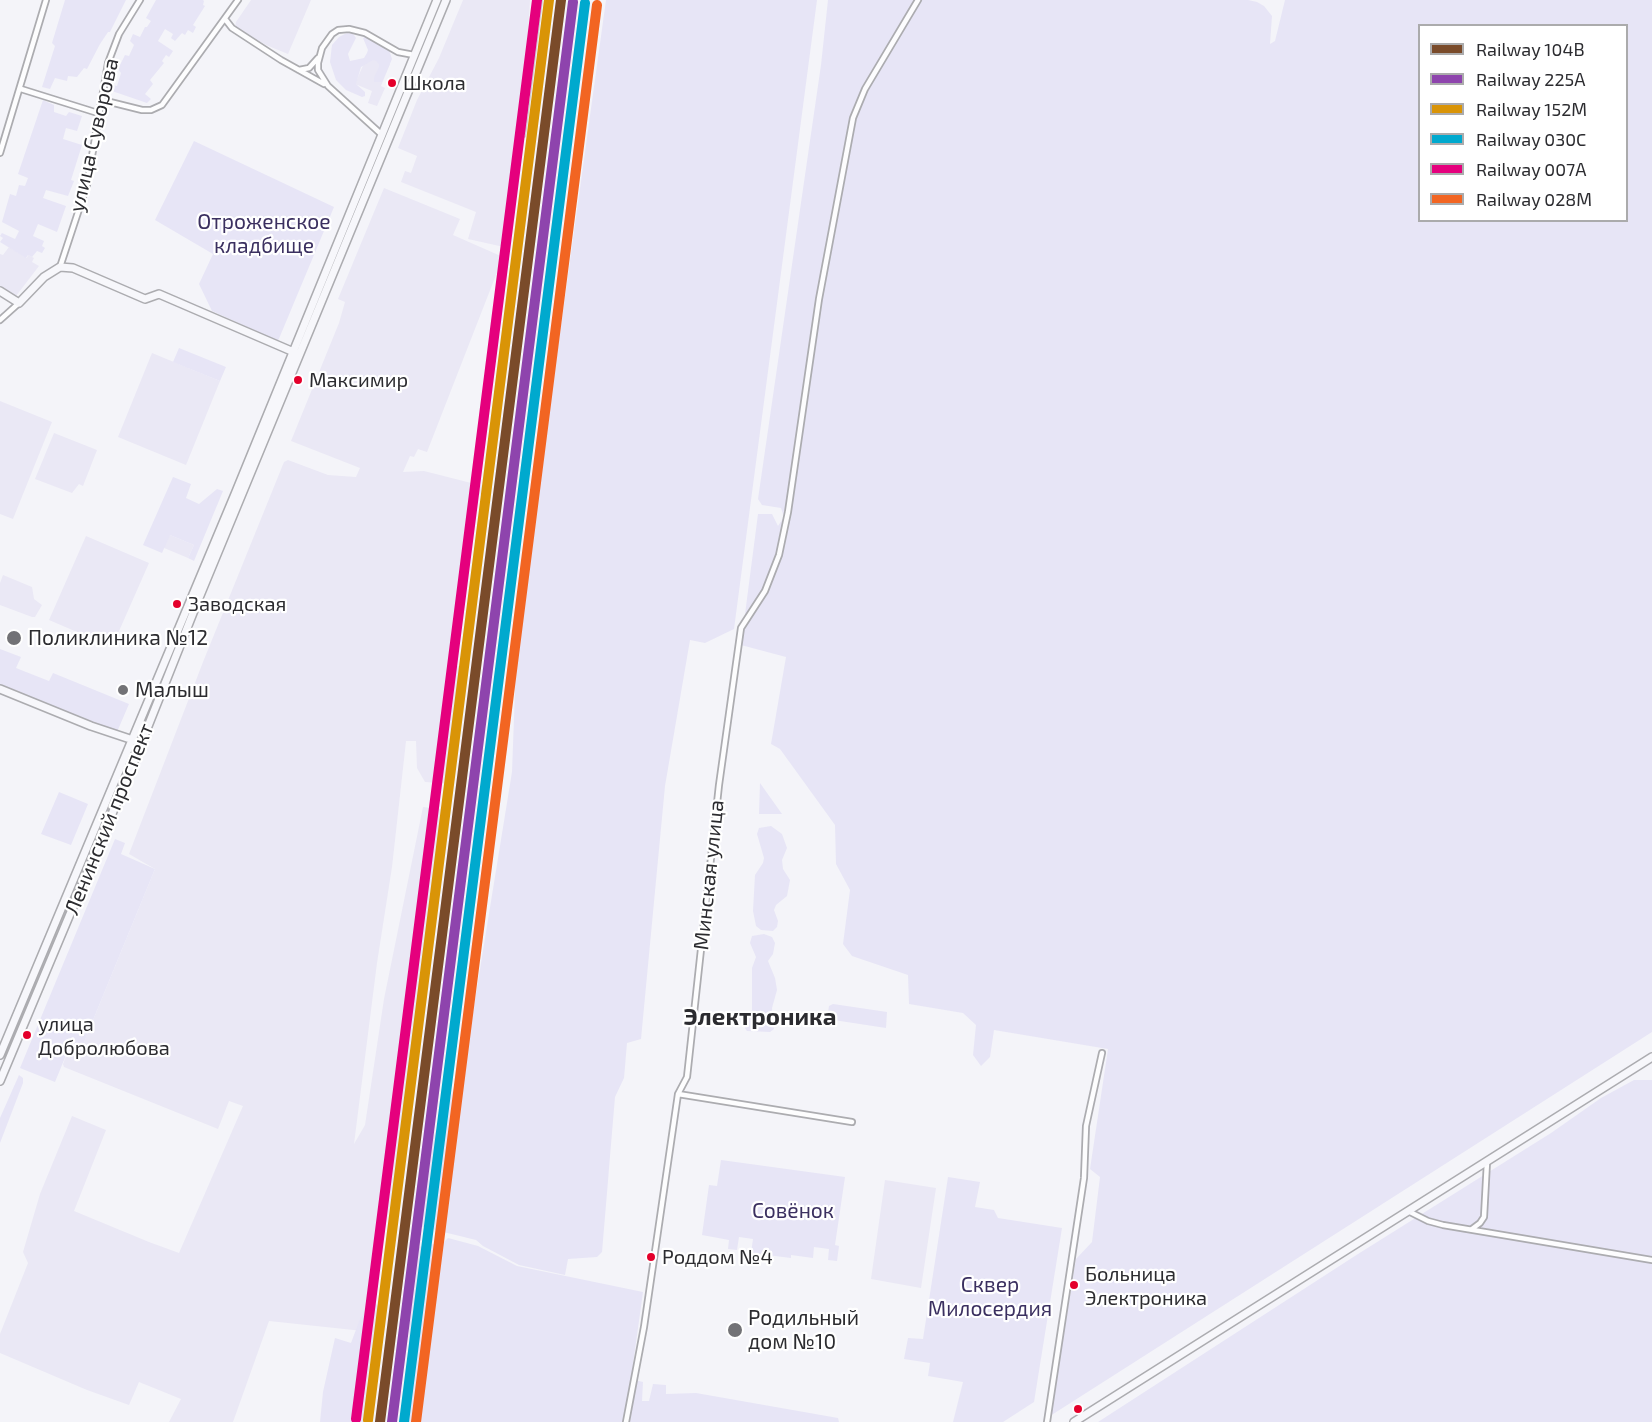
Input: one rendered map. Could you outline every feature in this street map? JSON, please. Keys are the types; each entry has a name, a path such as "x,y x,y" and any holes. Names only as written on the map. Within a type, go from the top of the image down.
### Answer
{"main road":[{"name":"Ленинский проспект","path":"0,1055 437,0"},
{"name":"Ленинский проспект","path":"0,1081 446,0"},
{"path":"381,134 386,136 382,148 383,154"},
{"path":"0,291 19,303 44,276 60,267 73,268 145,299 159,294 301,356"},
{"path":"0,689 44,708 141,742"},
{"path":"1074,1422 1652,1057"}],"street":[{"path":"0,153 46,0"},
{"name":"улица Суворова","path":"60,267 87,185 104,81 115,44 140,0"},
{"path":"102,100 142,110 151,110 162,105 238,0"},
{"name":"Минская улица","path":"626,1422 644,1327 678,1094 688,1072 719,785 741,628 765,591 779,555 788,512 819,299 853,118 865,89 918,0"},
{"path":"225,18 232,28 328,86 381,134"},
{"path":"328,86 318,70 319,57 322,48 332,34 346,28 365,33 398,52 423,57"},
{"path":"299,70 309,68 319,57"},
{"path":"21,88 100,114"},
{"path":"0,320 19,303"},
{"path":"1047,1422 1084,1178 1086,1126 1102,1053"},
{"path":"678,1094 852,1122"},
{"path":"1472,1229 1484,1217 1487,1161"},
{"path":"1408,1211 1428,1221 1443,1225 1652,1260"}],"shaded area":[{"path":"251,0 311,0 288,54 235,28 236,22"},
{"path":"463,0 530,0 517,181 504,247 468,239 476,212 401,182 405,171 411,173 417,156 398,148 417,100 439,58"},
{"path":"368,54 390,64 381,86 385,88 377,106 368,103 372,91 355,84"},
{"path":"384,188 460,219 453,235 503,257 427,452 418,449 414,457 410,456 403,472 424,471 483,486 482,495 477,494 448,665 468,667 453,784 425,782 417,768 416,741 406,741 392,867 377,963 354,1144 365,1125 384,999 423,807 448,810 414,1035 395,1184 379,1256 371,1264 363,1331 269,1321 233,1422 169,1422 181,1399 139,1382 129,1405 87,1390 0,1353 0,1334 28,1263 23,1252 40,1194 72,1116 106,1130 74,1211 179,1253 243,1106 229,1101 218,1129 64,1067 63,1064 71,1043 82,1047 155,869 129,854 284,462 288,460 328,475 356,477 360,468 291,441 339,323 345,302 338,299"},
{"path":"9,247 27,258 28,255 34,258 32,262 39,266 16,296 0,286 0,254 3,255"},
{"path":"152,353 220,381 186,465 118,437"},
{"path":"0,401 52,422 13,519 0,514"},
{"path":"54,433 97,450 83,486 79,484 72,493 35,479"},
{"path":"187,494 170,535 194,545 188,558 157,545"},
{"path":"86,536 149,563 112,647 49,620"},
{"path":"3,575 32,587 34,599 42,605 35,617 0,605 0,583"},
{"path":"885,1180 936,1188 921,1288 871,1279"}],"green space":[{"path":"65,0 126,0 110,32 100,44 87,69 84,68 77,77 68,76 67,81 55,78 50,89 42,87 55,46 52,43"},
{"path":"156,0 203,0 205,6 193,25 196,27 193,33 188,30 185,35 182,33 175,41 171,38 173,34 165,29 158,41 173,51 169,57 166,55 162,61 164,63 150,80 153,84 145,94 151,99 147,103 109,90 109,84 117,86 121,73 118,69 125,55 129,56 134,45 130,41 133,34 140,37 147,27 151,21 146,18"},
{"path":"606,0 817,0 734,629 705,643 690,640 665,786 641,1039 627,1043 624,1078 615,1097 602,1252 597,1257 568,1259 565,1275 519,1265 476,1240 415,1225 433,1138 460,1074 467,1049 512,772 515,691 511,657 513,633 543,464"},
{"path":"828,0 1248,0 1264,6 1272,16 1270,44 1275,41 1285,0 1652,0 1652,1032 1050,1416 1076,1259 1092,1242 1100,1177 1090,1169 1108,1049 994,1030 990,1057 981,1066 973,1055 976,1025 963,1013 909,1004 908,975 852,956 843,944 850,890 836,864 835,825 780,749 771,744 786,657 741,645 758,514 772,514 778,526 784,517 781,508 762,505 758,499 821,65"},
{"path":"347,33 353,34 356,38 348,54 350,61 364,58 368,50 363,38 365,37 389,50 392,59 382,82 374,82 379,67 376,61 373,60 361,67 356,84 365,92 365,96 362,97 346,90 336,80 330,62 332,45 339,37"},
{"path":"43,100 54,105 54,112 66,116 69,112 82,116 77,131 66,128 63,139 82,145 71,180 74,181 68,196 46,190 43,198 66,206 57,232 38,224 33,236 44,241 42,246 45,248 42,253 37,251 32,257 28,255 26,258 0,242 3,238 0,236 2,233 15,239 19,231 2,222 10,194 16,196 19,185 25,186 28,178 18,174"},
{"name":"Отроженское кладбище","path":"194,141 334,207 278,341 212,311 199,284 213,254 155,220"},
{"path":"179,348 226,367 220,381 173,362"},
{"path":"173,477 191,484 186,498 199,504 217,489 223,491 194,561 188,558 194,545 170,535 162,553 143,545"},
{"path":"0,649 21,657 16,668 49,681 53,673 129,704 117,732 0,684"},
{"path":"760,783 782,814 759,814"},
{"path":"59,792 88,804 71,845 41,834"},
{"path":"771,826 782,834 787,848 782,860 783,869 790,880 787,896 776,905 774,910 778,921 773,931 761,930 756,926 753,911 755,875 764,858 757,834 759,828"},
{"path":"115,839 125,843 121,854 155,869 82,1047 71,1043 55,1082 20,1068"},
{"path":"764,934 772,937 775,943 773,954 768,961 777,990 772,1008 774,1029 770,1032 747,1031 745,1028 752,1012 752,968 756,957 750,943 752,936"},
{"path":"833,1004 887,1012 886,1028 827,1019 829,1006"},
{"path":"19,1075 23,1078 23,1083 0,1143 0,1118"},
{"path":"1634,1080 1652,1080 1652,1422 1098,1422 1551,1133 1601,1098"},
{"name":"Совёнок","path":"721,1160 845,1177 835,1245 839,1246 837,1261 828,1260 829,1249 814,1247 813,1258 791,1255 791,1258 751,1253 753,1239 739,1237 737,1250 728,1249 729,1240 702,1235 709,1185 717,1186"},
{"name":"Сквер Милосердия","path":"948,1177 980,1182 975,1207 994,1210 998,1218 1062,1228 1034,1402 1003,1422 953,1422 963,1382 928,1376 930,1363 904,1359 908,1338 923,1339"},
{"path":"448,1238 478,1246 517,1266 643,1292 625,1422 406,1422 409,1374 409,1297 413,1248 444,1242"},
{"path":"373,1301 379,1307 367,1383 366,1422 320,1422 323,1392 335,1338 351,1343 360,1319"},
{"path":"635,1380 643,1382 642,1401 649,1401 653,1384 666,1385 666,1394 696,1393 838,1418 839,1422 628,1422"}],"railway":[{"path":"524,136 541,0"}],"rail line":[{"name":"007А","path":"356,1419 537,0"},
{"name":"152М","path":"368,1420 549,0"},
{"name":"104В","path":"380,1422 561,0"},
{"name":"225А","path":"392,1422 573,2"},
{"name":"030C","path":"404,1422 585,3"},
{"name":"028М","path":"416,1422 597,5"}],"place":[{"name":"Школа","path":"392,83"},
{"name":"Максимир","path":"298,380"},
{"name":"Заводская","path":"177,604"},
{"name":"Поликлиника №12","path":"14,638"},
{"name":"Малыш","path":"123,690"},
{"name":"улица Добролюбова","path":"27,1035"},
{"name":"Роддом №4","path":"651,1257"},
{"name":"Больница Электроника","path":"1074,1285"},
{"name":"Родильный дом №10","path":"735,1330"}],"district":[{"name":"Электроника","path":"760,1017"}]}
